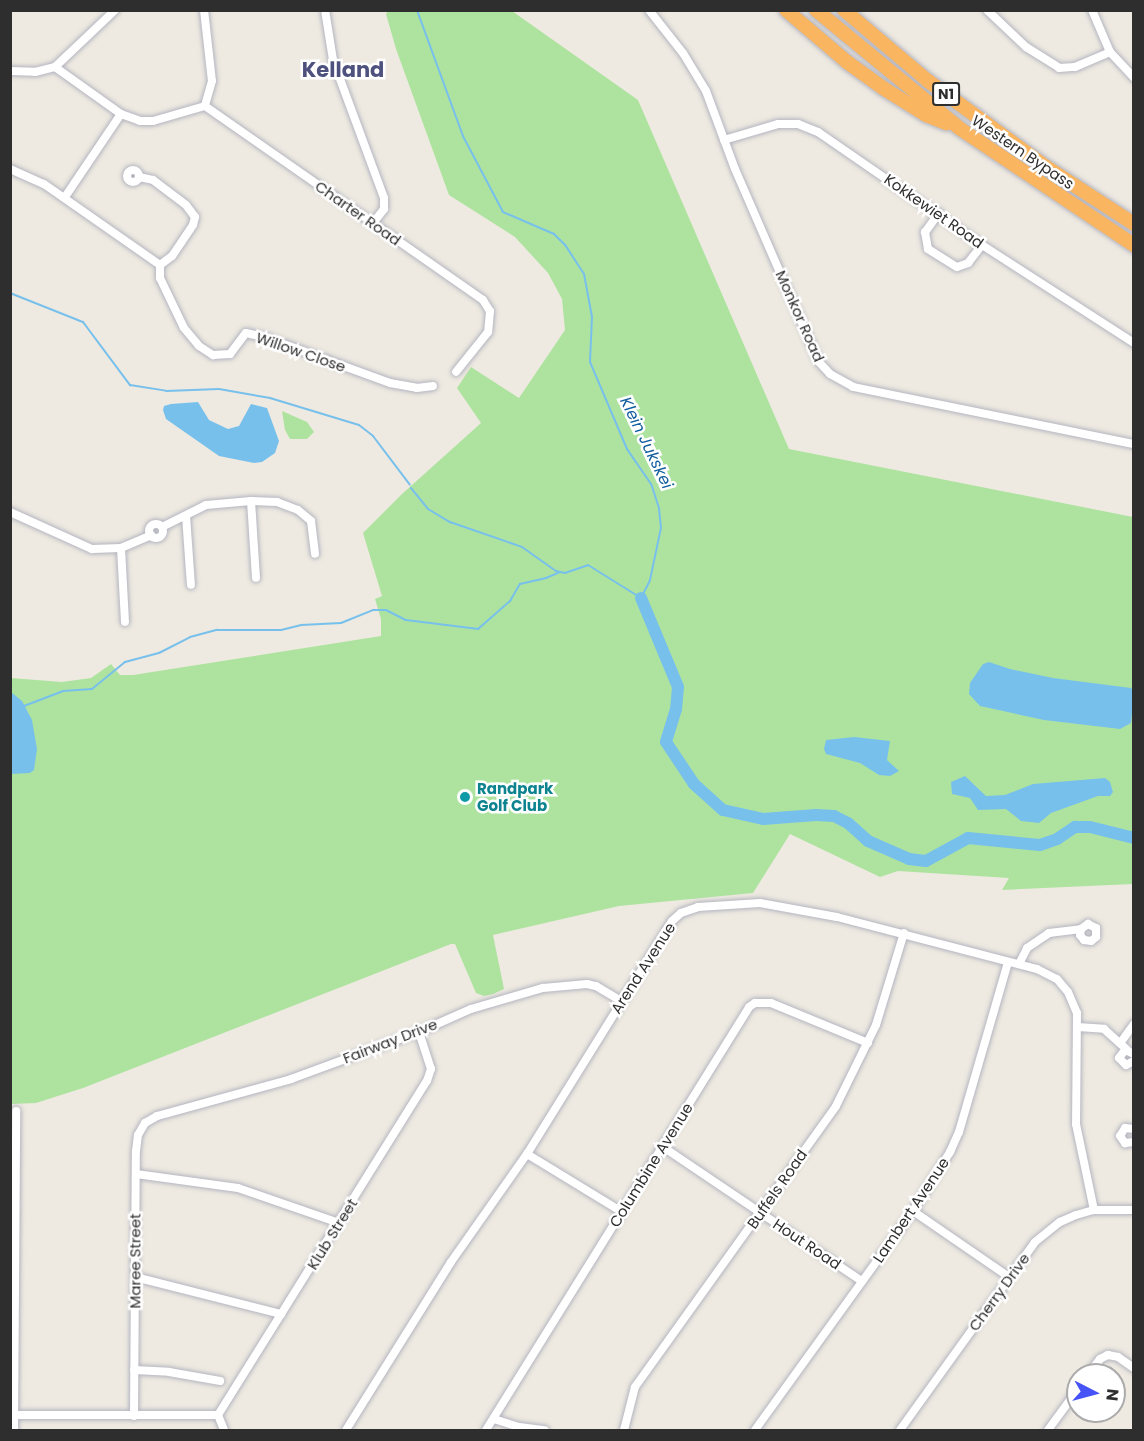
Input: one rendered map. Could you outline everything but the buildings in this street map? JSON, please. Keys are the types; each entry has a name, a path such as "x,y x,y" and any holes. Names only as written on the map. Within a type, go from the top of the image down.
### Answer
{"highway":[{"path":"786,10 847,62 883,88 926,115 959,128"},
{"name":"Western Bypass","path":"816,10 959,128 1134,245"},
{"name":"Western Bypass","path":"844,10 936,87 1046,167 1134,224"}],"street":[{"path":"10,71 35,72 55,67 115,10"},
{"path":"55,67 121,114 140,121 153,121 205,106 212,81 204,10"},
{"path":"325,10 333,60 384,198 384,209 373,224"},
{"name":"Monkor Road","path":"649,10 694,68 819,362 838,381 853,387 1134,444"},
{"path":"987,10 1026,47 1059,68 1075,67 1110,52"},
{"path":"1092,10 1110,52 1134,78"},
{"name":"Charter Road","path":"205,106 483,300 490,311 488,332 456,372"},
{"path":"65,197 121,114"},
{"name":"Kokkewiet Road","path":"724,140 778,124 804,126 832,141 982,245 1134,343"},
{"path":"10,168 38,180 65,197 160,265 172,256 193,225 195,217 186,204 153,180 140,177"},
{"path":"939,213 924,232 928,249 957,267 968,263 982,245"},
{"name":"Willow Close","path":"160,265 160,278 184,328 199,346 213,355 230,354 246,333 267,338 390,382 417,388 433,386"},
{"path":"251,501 256,578"},
{"path":"10,512 84,548 97,550 121,548 151,535 152,525 162,527 206,505 251,501 277,502 306,516 313,527 315,554"},
{"path":"186,516 191,585"},
{"path":"121,548 125,622"},
{"name":"Arend Avenue","path":"346,1431 451,1262 526,1154 672,921 681,913 698,907 765,904 904,933 1042,971 1060,982 1075,1007 1078,1027 1076,1124 1094,1210"},
{"path":"1019,964 1027,948 1043,936 1081,929"},
{"name":"Buffels Road","path":"624,1431 635,1387 836,1106 868,1043 881,1010 904,933"},
{"name":"Lambert Avenue","path":"756,1431 913,1211 955,1142 1008,962"},
{"name":"Fairway Drive","path":"157,1116 291,1079 419,1032 471,1009 550,986 596,986 621,1001"},
{"name":"Columbine Avenue","path":"486,1431 745,1013 755,1003 771,1003 868,1043"},
{"path":"1121,1042 1134,1024"},
{"path":"1078,1027 1104,1029 1130,1052"},
{"name":"Klub Street","path":"218,1415 427,1082 431,1069 419,1032"},
{"path":"1130,1052 1121,1053 1120,1061 1126,1065 1134,1061"},
{"path":"14,1431 16,1111"},
{"name":"Maree Street","path":"134,1416 136,1151 141,1128 157,1116"},
{"path":"1134,1129 1125,1128 1120,1136 1125,1143 1134,1142"},
{"name":"Hout Road","path":"663,1147 862,1281"},
{"path":"526,1154 622,1212"},
{"path":"136,1174 238,1188 339,1223"},
{"name":"Cherry Drive","path":"900,1431 1009,1278 1046,1232 1060,1222 1094,1210 1134,1210"},
{"path":"913,1211 1009,1278"},
{"path":"135,1277 281,1314"},
{"path":"1097,1363 1108,1355 1118,1357 1134,1368"},
{"path":"134,1370 169,1372 220,1381"},
{"path":"1048,1431 1066,1406"},
{"path":"14,1415 218,1415 224,1431"},
{"path":"494,1419 519,1427 545,1431"}],"green space":[{"name":"Randpark Golf Club","path":"388,11 512,11 638,100 789,449 1133,517 1133,884 1002,890 1009,878 898,871 880,877 790,834 753,893 619,906 493,935 504,989 493,994 484,996 476,993 455,944 451,944 83,1088 36,1103 11,1104 11,678 62,682 91,678 111,664 120,675 133,675 381,636 381,619 375,599 382,596 363,533 402,494 481,423 457,388 471,367 519,398 565,330 562,299 548,273 515,237 449,195 396,49 386,14"},
{"path":"282,411 307,422 314,432 307,439 290,439 285,430"}],"water":[{"path":"198,402 209,420 228,429 239,426 251,404 267,408 279,441 275,453 262,462 254,463 219,456 166,419 164,406"},
{"path":"989,662 1053,678 1131,688 1134,691 1131,723 1120,729 1044,720 980,706 969,694 970,683 983,664"},
{"path":"11,692 22,701 32,720 37,749 34,770 30,773 11,774"},
{"path":"854,737 890,741 887,760 899,771 890,776 879,775 860,763 826,754 824,749 826,740"},
{"path":"965,776 986,796 1005,795 1033,784 1105,778 1110,782 1113,792 1110,796 1098,796 1051,813 1039,823 1021,821 1006,809 978,810 970,798 952,794 951,782"}],"waterway":[{"name":"Klein Jukskei","path":"411,488 428,509 450,522 522,547 556,571 565,573 588,565 641,598 650,580 661,528 659,508 651,484 627,449 590,362 592,317 584,274 565,245 554,234 503,212 463,136 417,10"},
{"path":"10,293 83,322 130,385 166,391 219,389 270,398 359,425 373,436 410,485"},
{"path":"24,706 63,691 92,689 125,662 159,653 190,637 217,630 281,630 301,625 341,623 373,610 386,610 406,620 478,629 510,601 520,584 560,572"},
{"name":"Klein Jukskei","path":"641,598 678,687 676,709 666,742 694,784 723,810 763,819 834,816 848,823 868,841 909,859 926,861 968,838 1040,845 1057,839 1075,827 1090,827 1134,838"}],"place":[{"name":"Randpark Golf Club","path":"465,797"}],"district":[{"name":"Kelland","path":"343,70"}]}
